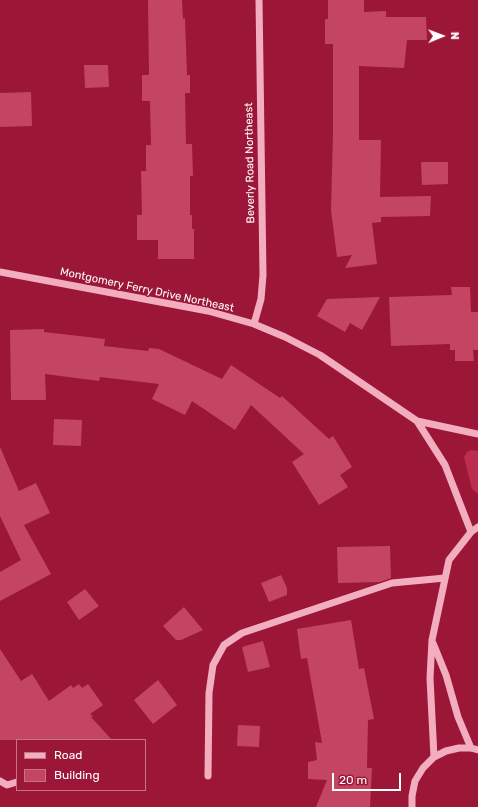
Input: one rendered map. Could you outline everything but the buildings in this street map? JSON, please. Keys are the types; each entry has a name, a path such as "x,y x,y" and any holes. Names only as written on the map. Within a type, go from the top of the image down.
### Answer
{"street":[{"name":"Beverly Road Northeast","path":"254,324 261,299 263,275 259,0"},
{"name":"Montgomery Ferry Drive Northeast","path":"0,272 208,311 254,324 286,337 320,355 417,420 478,434"},
{"path":"417,420 446,465 471,532"},
{"path":"434,757 430,678 432,640 449,560 471,532 478,527"},
{"path":"208,776 209,693 213,665 224,645 242,633 392,583 445,578"},
{"path":"432,640 446,676 458,717 475,749"},
{"path":"412,807 412,796 415,781 423,768 434,757 452,749 475,749"},
{"path":"0,781 7,785 16,782"}],"shaded area":[{"path":"471,450 478,451 478,494 472,489 464,457 467,452"}]}
